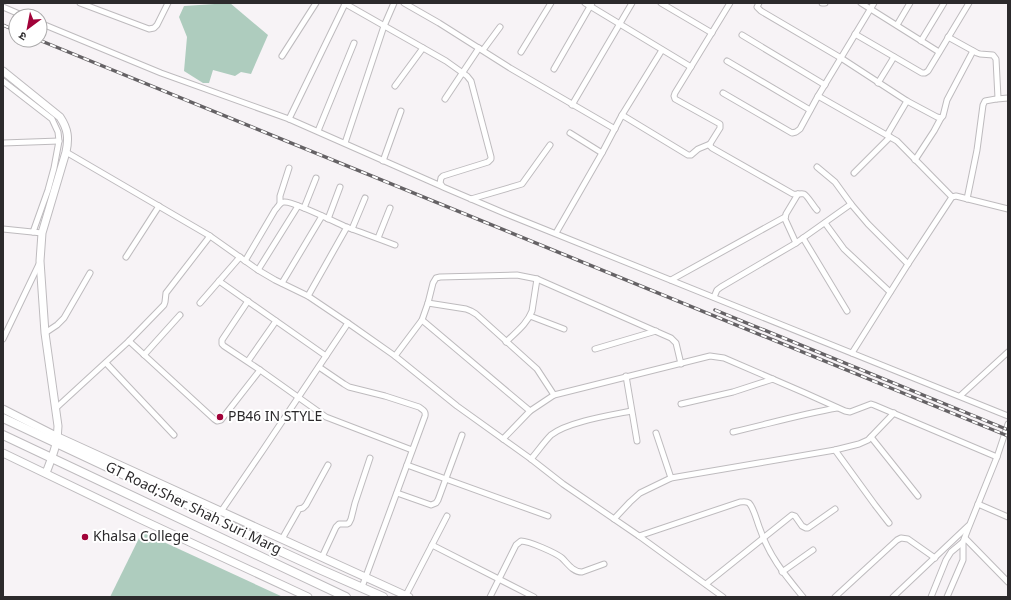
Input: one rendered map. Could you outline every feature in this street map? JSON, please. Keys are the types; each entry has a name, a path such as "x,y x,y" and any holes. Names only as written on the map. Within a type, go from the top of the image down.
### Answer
{"main road":[{"path":"3,71 60,118 64,123 68,141 42,233 40,261 45,333 56,408 57,440 46,473"},
{"path":"3,409 57,440 221,511 407,596"},
{"name":"GT Road;Sher Shah Suri Marg","path":"3,418 57,440 280,551 383,597"},
{"name":"GT Road;Sher Shah Suri Marg","path":"3,435 346,597"},
{"path":"3,453 308,597"}],"street":[{"path":"80,3 149,29 154,28 157,25 168,3"},
{"path":"282,56 316,3"},
{"path":"345,143 384,26 394,3"},
{"path":"404,3 510,68 614,129"},
{"path":"521,52 551,3"},
{"path":"572,105 632,3"},
{"path":"661,3 712,33"},
{"path":"622,115 688,155 691,155 698,149 710,144 720,128 720,124 678,101 674,96 730,3"},
{"path":"759,3 757,8 761,11 841,58 906,101 941,118"},
{"path":"861,3 939,52"},
{"path":"723,93 792,133 796,132 800,129 825,84 874,3"},
{"path":"896,25 910,3"},
{"path":"921,41 944,3"},
{"path":"855,34 922,73 925,73 928,71 969,3"},
{"path":"289,119 345,4 446,61 470,78 491,159 488,162 443,176 440,181 441,186"},
{"path":"554,69 589,4 691,67"},
{"path":"48,25 161,73 289,119 470,199 1008,416"},
{"path":"445,99 462,73 500,27"},
{"path":"742,35 825,84"},
{"path":"948,37 980,54 990,54 995,57 997,99"},
{"path":"318,131 354,43"},
{"path":"395,86 423,48"},
{"path":"556,233 622,115 662,50"},
{"path":"915,160 943,116 950,94 973,50"},
{"path":"878,82 894,56"},
{"path":"727,61 810,110"},
{"path":"3,81 52,119 58,132 59,141 54,168 33,232"},
{"path":"818,96 900,144 952,197 956,196 1008,209"},
{"path":"967,199 977,150 983,105 985,101 1008,98"},
{"path":"854,173 888,136 906,101"},
{"path":"383,161 401,111"},
{"path":"570,133 602,153"},
{"path":"3,143 59,141"},
{"path":"710,144 712,148 793,194 805,195 817,210"},
{"path":"470,199 522,184 550,145"},
{"path":"66,152 210,236 258,270 308,296 348,323 395,356 457,406 563,484 639,536 723,597"},
{"path":"817,167 835,182 868,224 908,264"},
{"path":"245,261 280,204 280,196 289,168"},
{"path":"304,208 316,178"},
{"path":"328,218 340,187"},
{"path":"671,280 785,217 798,194"},
{"path":"852,353 952,197"},
{"path":"308,296 350,228 364,198"},
{"path":"280,204 285,202 304,208 350,228 395,245"},
{"path":"714,297 717,290 721,287 796,243 851,204"},
{"path":"126,257 159,206"},
{"path":"258,270 298,206"},
{"path":"378,238 390,208"},
{"path":"282,283 322,216"},
{"path":"785,217 796,243"},
{"path":"825,223 844,249 890,292"},
{"path":"3,229 42,233"},
{"path":"56,408 106,363 164,305 166,293 210,236"},
{"path":"803,238 847,311"},
{"path":"200,302 240,257"},
{"path":"3,339 40,261"},
{"path":"45,333 64,318 90,273"},
{"path":"395,356 422,320 433,283 436,278 517,275 537,280 669,336 676,343 681,364"},
{"path":"506,342 530,316 537,280"},
{"path":"219,281 326,356"},
{"path":"248,301 222,340 224,346 299,396 326,416 412,450"},
{"path":"428,303 471,311 537,369 554,394"},
{"path":"144,355 180,315"},
{"path":"530,316 564,329"},
{"path":"422,320 530,411"},
{"path":"248,362 276,321"},
{"path":"216,518 348,323"},
{"path":"595,349 656,331"},
{"path":"129,341 214,420 217,421 221,420 260,370"},
{"path":"960,396 1008,352"},
{"path":"503,439 530,411 554,394 715,356 724,358 845,412 850,412 872,404 997,457"},
{"path":"106,363 174,435"},
{"path":"319,367 349,387 385,396 423,410 426,413 362,587"},
{"path":"626,376 636,441"},
{"path":"681,404 733,392 772,379"},
{"path":"733,432 808,413 837,408"},
{"path":"531,459 546,441 557,431 587,420 631,411"},
{"path":"614,519 640,493 671,478 835,450 859,444 865,442 871,437 894,413"},
{"path":"947,597 963,560 964,540 997,457 1008,424"},
{"path":"656,433 671,478"},
{"path":"397,493 431,505 434,504 438,500 462,435"},
{"path":"871,437 918,496"},
{"path":"835,450 889,523"},
{"path":"322,557 336,527 339,524 347,524 350,521 370,458"},
{"path":"282,539 299,509 306,505 328,465"},
{"path":"407,465 548,516"},
{"path":"639,536 740,502 745,502 752,508 763,539 782,572 803,597"},
{"path":"978,504 1008,517"},
{"path":"706,584 792,515 795,516 802,526 808,528 835,509"},
{"path":"407,596 447,516"},
{"path":"893,597 969,526"},
{"path":"835,597 901,538 908,539 935,558"},
{"path":"964,540 1008,582"},
{"path":"931,597 946,560 951,552 964,540"},
{"path":"490,597 516,545 522,541 557,555 573,569 579,572 604,564"},
{"path":"432,545 534,597"},
{"path":"782,572 814,550"}],"green space":[{"path":"230,3 268,35 251,74 241,72 235,76 213,70 209,83 203,83 184,71 187,37 179,17 184,6"},
{"path":"142,532 283,597 110,597"}],"railway":[{"path":"3,25 8,27"},
{"path":"48,44 1008,436"},
{"path":"715,310 1006,429"}],"place":[{"name":"PB46 IN STYLE","path":"220,417"},
{"name":"Khalsa College","path":"85,537"}]}
